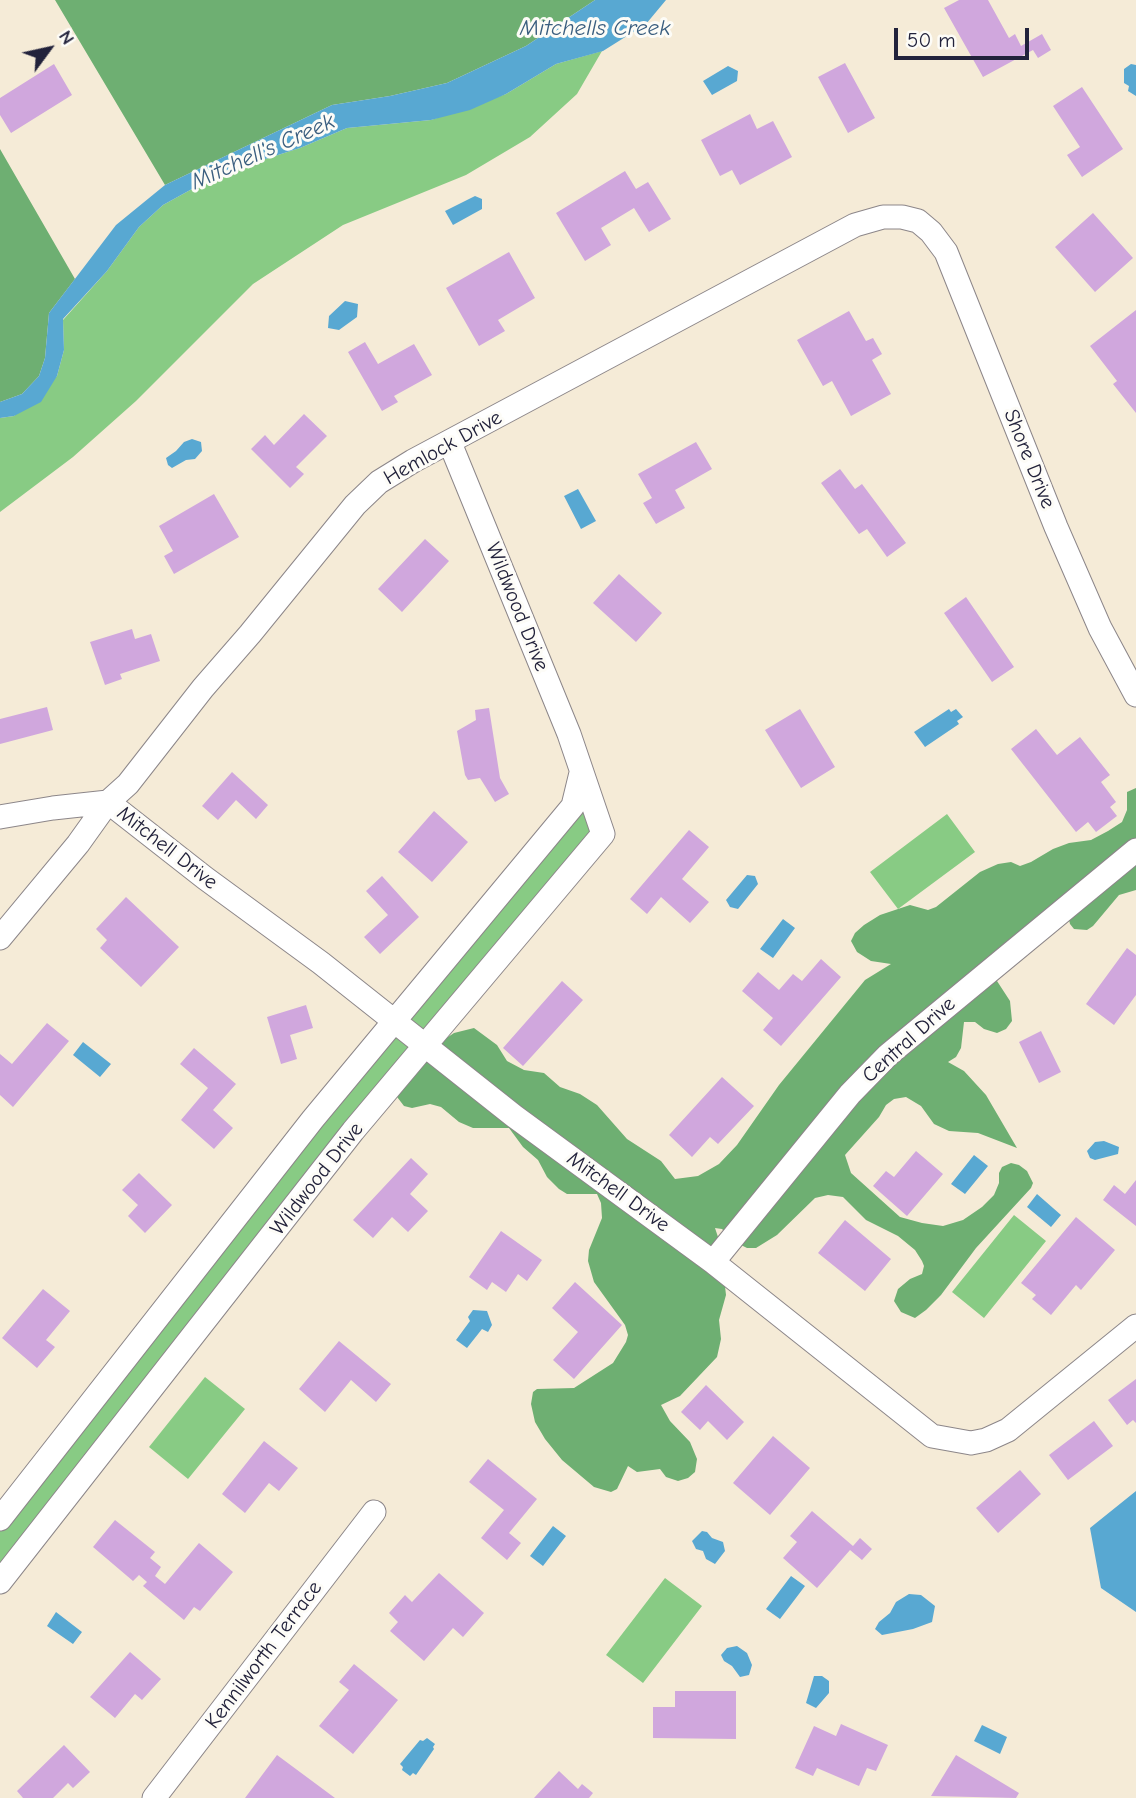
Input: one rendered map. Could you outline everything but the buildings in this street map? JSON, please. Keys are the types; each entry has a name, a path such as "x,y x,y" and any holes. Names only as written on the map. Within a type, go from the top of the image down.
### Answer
{"street":[{"name":"Hemlock Drive","path":"0,938 78,844 108,802 128,784 203,688 355,505 379,482 413,461 855,225 892,217 918,221 923,225"},
{"name":"Shore Drive","path":"923,225 946,253 1056,527 1100,628 1136,695"},
{"name":"Wildwood Drive","path":"0,1582 345,1142 603,834 569,734 450,443"},
{"name":"Wildwood Drive","path":"0,1519 305,1129 573,806 581,773"},
{"path":"0,817 108,802"},
{"name":"Mitchell Drive","path":"108,802 514,1116 713,1262 932,1436 957,1441 986,1440 1008,1430 1136,1326"},
{"name":"Central Drive","path":"713,1262 850,1094 888,1055 1136,850"},
{"name":"Kennilworth Terrace","path":"154,1798 374,1512"}],"green space":[{"path":"55,0 595,0 526,46 447,83 332,105 165,185"},
{"path":"602,51 577,94 530,137 466,175 343,225 253,284 136,401 73,457 0,512 0,418 14,416 57,376 64,350 63,320 107,271 139,227 163,205 221,173 300,148 347,128 431,120 506,94 556,64"},
{"path":"0,149 75,279 49,313 45,358 39,376 22,394 0,402"},
{"path":"581,773 603,834 0,1582 0,1519 573,806"},
{"path":"1136,788 1136,890 1119,895 1087,930 1074,929 1070,924 1069,920 1078,913 1063,913 992,964 997,981 1010,1001 1012,1021 1006,1029 997,1033 984,1029 975,1022 964,1022 961,1048 956,1057 948,1062 964,1071 986,1095 1017,1148 978,1133 949,1131 934,1124 921,1106 906,1097 894,1099 886,1105 879,1117 845,1155 851,1173 900,1217 922,1223 943,1226 963,1220 994,1195 1002,1167 1011,1163 1027,1171 1033,1183 1031,1188 976,1248 941,1295 915,1318 901,1312 894,1301 898,1289 910,1279 922,1274 922,1261 915,1250 898,1236 866,1220 843,1197 828,1195 815,1198 777,1235 756,1248 747,1248 735,1242 722,1229 715,1228 720,1243 726,1295 719,1320 721,1339 717,1357 680,1396 661,1405 670,1421 690,1442 697,1459 695,1472 678,1481 666,1477 660,1469 637,1472 628,1466 617,1489 611,1492 594,1487 562,1460 545,1439 535,1422 531,1404 533,1392 537,1389 574,1388 613,1363 626,1342 628,1335 625,1325 594,1282 588,1261 589,1250 602,1218 597,1194 567,1194 559,1189 547,1177 538,1160 523,1147 509,1128 473,1128 459,1122 441,1107 430,1104 412,1108 404,1106 394,1093 436,1045 454,1033 474,1028 497,1045 507,1061 524,1070 544,1073 560,1087 580,1094 597,1105 627,1139 661,1161 675,1179 698,1176 719,1164 737,1145 779,1085 865,980 891,964 871,961 857,952 851,941 864,925 880,915 910,905 928,910 936,907 980,872 998,864 1011,862 1020,866 1069,843 1091,840 1122,822 1127,810 1127,792"},
{"path":"947,814 975,852 898,909 870,872"},
{"path":"1014,1215 1046,1241 984,1318 952,1292"},
{"path":"205,1377 245,1409 188,1479 149,1447"},
{"path":"665,1578 702,1606 643,1683 606,1655"}],"water":[{"name":"Mitchells Creek","path":"595,0 666,0 646,24 603,51 556,64 506,94 470,110 431,120 347,128 300,148 221,173 163,205 139,227 107,271 63,319 64,350 57,376 41,402 14,416 0,418 0,402 22,394 39,376 45,358 49,313 116,225 165,185 332,105 447,83 526,46"},
{"path":"1131,64 1136,65 1136,96 1128,91 1129,86 1124,83 1124,69"},
{"path":"728,66 738,71 737,81 712,95 703,81"},
{"path":"475,196 482,199 482,209 453,225 445,211"},
{"path":"345,301 358,304 357,317 339,330 328,328 329,316"},
{"path":"192,439 201,442 202,451 195,459 186,460 172,468 168,465 166,458 184,442"},
{"path":"578,489 596,521 581,529 564,496"},
{"path":"949,709 951,712 956,709 963,717 957,721 959,724 925,747 914,732"},
{"path":"747,875 755,876 758,884 738,909 730,907 726,900"},
{"path":"783,919 795,928 773,958 760,949"},
{"path":"83,1042 111,1064 100,1077 73,1055"},
{"path":"1104,1141 1119,1147 1118,1154 1095,1160 1090,1158 1087,1151 1095,1142"},
{"path":"974,1155 988,1166 965,1194 951,1184"},
{"path":"1037,1194 1061,1215 1051,1227 1027,1207"},
{"path":"473,1310 487,1311 492,1325 488,1332 482,1329 467,1348 456,1340 470,1321 468,1317"},
{"path":"1136,1491 1136,1612 1101,1588 1090,1528"},
{"path":"553,1526 566,1536 543,1566 530,1556"},
{"path":"702,1531 723,1542 725,1551 715,1564 706,1559 703,1551 696,1549 692,1541"},
{"path":"791,1576 805,1586 780,1619 766,1609"},
{"path":"909,1594 921,1595 935,1606 932,1622 882,1635 875,1629 879,1622 890,1613 896,1602"},
{"path":"56,1612 82,1632 73,1644 47,1626"},
{"path":"737,1646 747,1653 752,1665 749,1675 740,1677 721,1655 727,1648"},
{"path":"814,1676 822,1676 829,1681 829,1693 816,1708 806,1703"},
{"path":"982,1725 1007,1737 1000,1754 974,1741"},
{"path":"427,1738 435,1744 434,1749 416,1775 413,1773 410,1776 402,1770 400,1764 420,1740"}],"water label":[{"name":"Mitchell's Creek","path":"263,152"}]}
